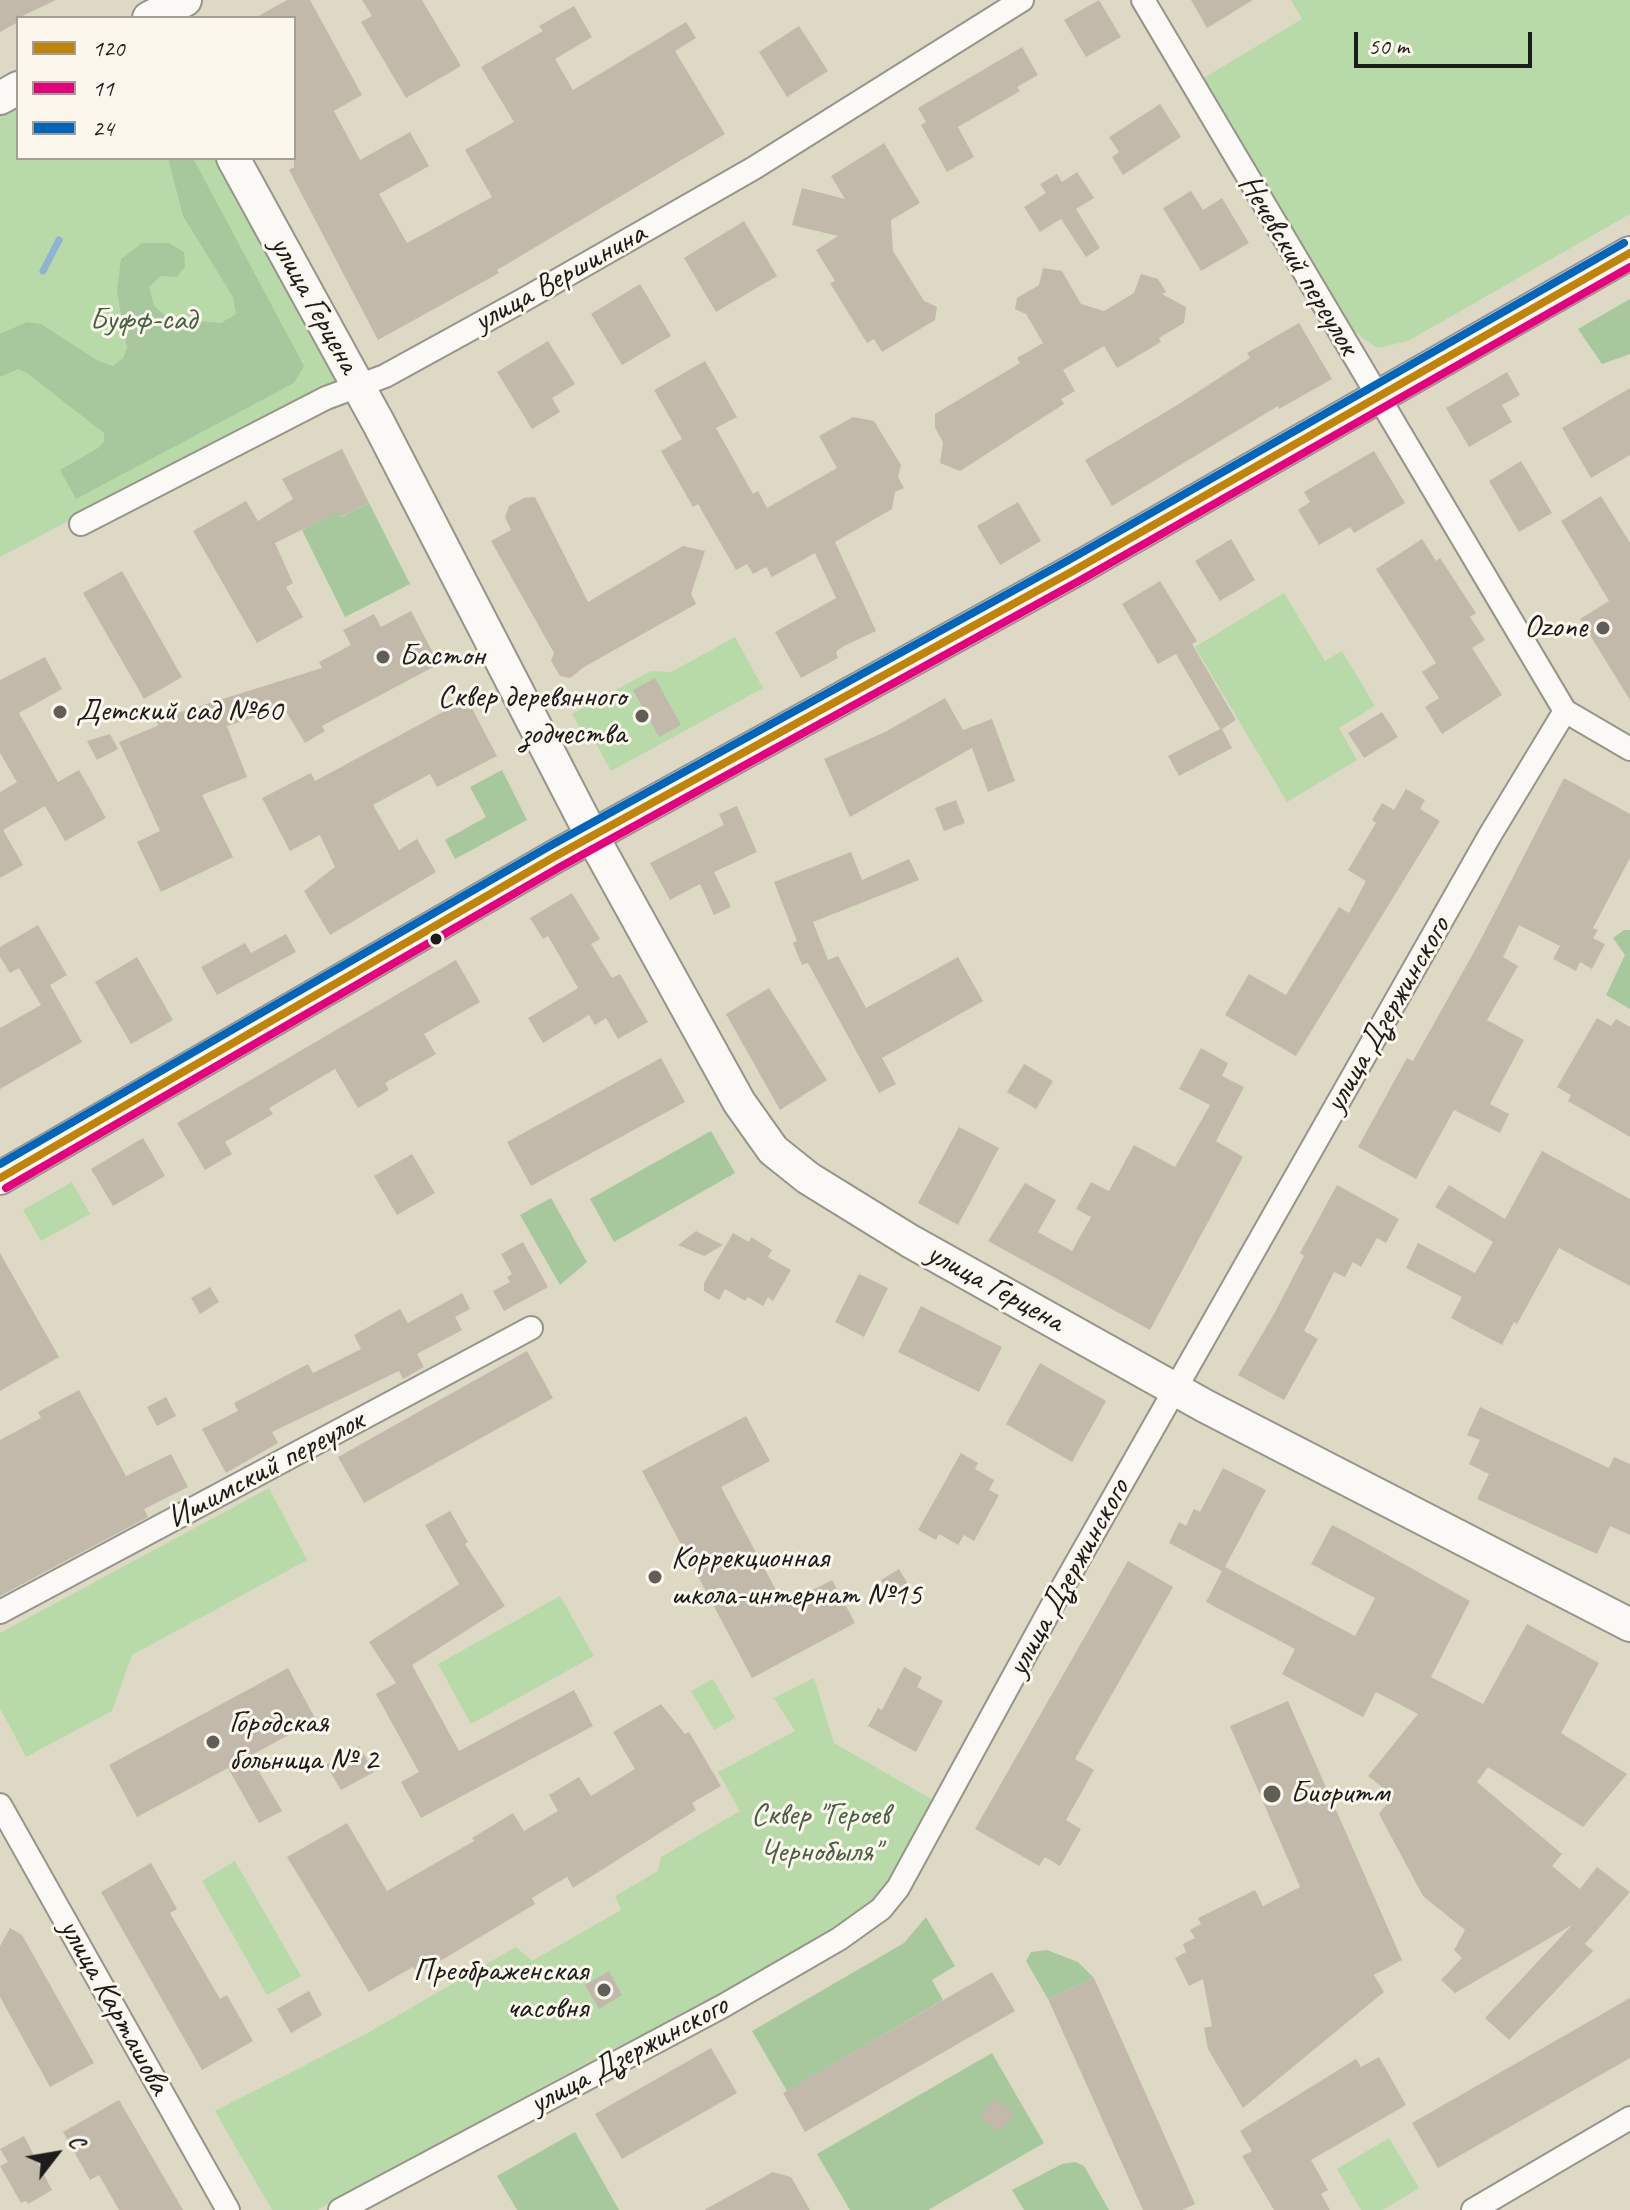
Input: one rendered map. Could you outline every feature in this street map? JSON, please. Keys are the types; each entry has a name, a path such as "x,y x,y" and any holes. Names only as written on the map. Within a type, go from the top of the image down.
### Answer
{"street":[{"path":"152,13 185,0"},
{"name":"улица Вершинина","path":"81,524 326,398 359,387 525,299 754,168 1022,0"},
{"name":"Нечевский переулок","path":"1143,0 1565,711 1630,749"},
{"name":"улица Герцена","path":"234,160 359,387 592,836 739,1102 773,1150 808,1178 910,1241 1175,1389 1630,1625"},
{"path":"0,1178 592,836 1378,398 1630,253"},
{"name":"улица Дзержинского","path":"340,2210 723,2006 860,1927 881,1909 914,1861 1175,1389 1490,835 1565,711"},
{"name":"Ишимский переулок","path":"0,1612 531,1328"},
{"name":"улица Карташова","path":"0,1805 228,2210"},
{"path":"1473,2210 1630,2118"}],"green space":[{"path":"1291,0 1630,0 1630,214 1408,341 1378,348 1365,340 1349,326 1202,79 1302,19"},
{"name":"Буфф-сад","path":"16,99 16,160 216,160 336,380 0,557 0,109"},
{"path":"169,160 194,160 304,366 294,383 76,499 60,470 98,448 104,442 104,433 27,373 18,369 0,377 0,334 27,322 41,324 98,361 113,366 123,358 127,348 117,291 121,259 142,243 169,243 184,252 185,267 177,277 161,276 149,287 154,306 168,318 221,323 236,314 233,297 183,216"},
{"path":"1630,299 1630,354 1602,364 1578,329"},
{"path":"369,503 410,584 345,617 302,530 325,518 335,506 341,517"},
{"path":"1284,593 1325,661 1342,651 1375,706 1339,728 1357,760 1287,802 1195,647"},
{"path":"735,637 763,688 611,771 594,740 588,742 572,714 651,671 671,672"},
{"path":"502,770 527,820 455,859 445,840 486,817 470,787"},
{"path":"1624,930 1630,930 1630,1009 1606,995 1625,955 1613,938"},
{"path":"711,1131 735,1173 614,1242 590,1199"},
{"path":"72,1182 90,1214 41,1241 23,1210"},
{"path":"551,1198 587,1262 560,1285 520,1215"},
{"path":"269,1488 307,1560 132,1655 112,1711 26,1757 0,1708 0,1633"},
{"path":"560,1596 594,1656 471,1724 438,1664"},
{"name":"Сквер \"Героев Чернобыля\"","path":"814,1678 834,1743 933,1800 889,1883 871,1903 848,1922 716,1997 564,2075 317,2210 272,2210 215,2111 364,2035 516,1947 532,1961 621,1910 615,1896 658,1871 661,1857 740,1811 718,1772 795,1731 774,1698"},
{"path":"713,1679 735,1718 714,1730 691,1691"},
{"path":"235,1861 301,1976 267,1995 202,1881"},
{"path":"926,1917 955,1966 932,1980 943,2000 787,2091 752,2031 904,1943"},
{"path":"1047,1950 1078,1962 1094,1978 1048,1999 1026,1961 1031,1952"},
{"path":"992,2053 1044,2143 928,2210 850,2210 817,2154"},
{"path":"575,2132 619,2210 517,2210 497,2176"},
{"path":"1389,2138 1419,2188 1383,2210 1361,2210 1337,2169"},
{"path":"1075,2162 1084,2166 1109,2210 1024,2210 1012,2190 1062,2164"}],"building":[{"path":"0,0 56,0 16,16 16,23 0,32"},
{"path":"287,0 310,0 362,95 334,111 360,160 410,132 429,166 379,194 407,243 492,197 465,150 514,122 481,67 543,31 539,26 574,6 592,37 555,59 573,90 686,22 696,38 675,51 725,134 497,270 499,273 378,340 289,170 296,160 296,16 259,16"},
{"path":"362,0 422,0 461,66 406,98 361,22 372,16"},
{"path":"1099,0 1121,37 1086,57 1064,20"},
{"path":"1191,0 1253,0 1207,28"},
{"path":"799,26 828,71 787,97 759,52"},
{"path":"1022,47 1038,75 1017,87 1020,91 958,127 974,157 947,172 921,125 926,122 918,108"},
{"path":"1160,104 1181,137 1123,175 1112,157 1119,152 1109,137"},
{"path":"884,143 920,203 891,220 893,251 924,301 937,307 935,320 882,352 874,339 867,343 830,283 835,281 816,250 838,236 792,225 802,188 845,199 831,176"},
{"path":"1077,172 1094,198 1076,209 1100,248 1086,257 1061,219 1040,232 1024,207 1046,193 1040,184 1057,174 1062,182"},
{"path":"1191,191 1203,210 1222,198 1249,243 1201,271 1163,208"},
{"path":"744,221 777,276 716,312 684,258"},
{"path":"1043,268 1062,271 1081,304 1104,311 1134,293 1141,274 1158,279 1166,292 1162,294 1186,307 1184,323 1159,338 1161,342 1117,368 1104,346 1063,370 1075,391 1061,399 1064,404 960,471 940,463 943,442 935,428 935,414 1020,363 1017,358 1043,343 1026,314 1015,309 1017,298 1039,285"},
{"path":"640,284 671,336 622,365 591,314"},
{"path":"1299,323 1332,379 1279,409 1278,406 1112,506 1085,460 1179,404 1250,358 1247,353"},
{"path":"548,341 575,384 552,398 560,412 532,429 497,372"},
{"path":"705,361 737,417 716,428 753,494 758,491 767,508 837,468 819,436 853,417 874,421 901,465 898,477 904,488 895,492 892,509 835,542 876,631 844,646 836,652 838,658 801,678 775,632 836,598 815,553 772,577 766,567 753,574 747,564 736,570 698,504 693,507 661,451 682,439 654,390"},
{"path":"1507,372 1520,395 1502,405 1512,422 1469,447 1446,408"},
{"path":"1630,388 1630,455 1591,478 1562,428"},
{"path":"342,449 369,503 340,517 338,512 275,543 293,583 286,587 303,617 257,643 193,531 246,501 258,521 293,499 282,479"},
{"path":"1374,451 1405,503 1354,533 1350,527 1319,545 1298,510 1310,502 1304,492"},
{"path":"1521,461 1552,513 1519,532 1489,481"},
{"path":"1601,496 1630,543 1630,700 1580,619 1609,601 1561,521"},
{"path":"535,497 588,602 683,546 705,551 691,594 696,604 570,678 560,676 551,661 554,653 491,541 511,530 505,517 509,506 524,498"},
{"path":"1018,502 1041,541 1000,565 977,526"},
{"path":"1231,539 1255,580 1220,601 1195,561"},
{"path":"1422,539 1436,561 1440,558 1476,613 1470,617 1485,640 1472,648 1502,695 1442,734 1425,707 1439,698 1422,672 1436,663 1376,569"},
{"path":"122,571 182,677 144,699 83,593"},
{"path":"1160,581 1197,641 1192,644 1236,720 1222,729 1232,748 1179,776 1168,756 1220,729 1176,654 1158,664 1122,604"},
{"path":"411,611 439,664 322,726 325,731 305,743 284,708 227,726 247,777 202,795 233,857 161,892 137,842 160,831 119,742 159,725 155,720 322,668 319,662 351,645 343,630 374,614 381,627"},
{"name":"Детский сад №60","path":"45,657 62,689 19,713 58,782 79,770 106,818 65,841 45,806 3,830 23,865 0,878 0,792 17,782 0,753 0,680"},
{"path":"655,678 681,725 659,737 633,690"},
{"path":"945,698 963,730 992,719 1015,781 988,792 972,748 850,817 824,759 885,732"},
{"path":"467,699 497,756 437,787 430,774 373,805 399,850 417,839 436,872 330,935 304,891 335,867 320,835 290,851 262,798 311,773 315,781"},
{"path":"1382,712 1398,737 1364,758 1348,733"},
{"path":"110,734 118,749 97,760 87,741"},
{"path":"1564,778 1630,814 1630,858 1593,928 1598,930 1593,938 1605,944 1592,969 1580,962 1576,971 1553,959 1560,946 1519,925 1503,957 1518,966 1487,1020 1524,1040 1490,1104 1509,1114 1500,1133 1454,1110 1416,1179 1358,1147 1407,1058 1413,1061 1479,943"},
{"path":"1406,789 1425,800 1420,809 1440,821 1296,1056 1225,1015 1249,974 1286,995 1339,907 1349,913 1366,881 1348,870 1376,823 1372,820 1382,803 1394,810"},
{"path":"956,800 965,823 944,831 935,808"},
{"path":"737,806 757,852 714,872 731,907 714,915 700,884 670,900 650,863 724,825 719,814"},
{"path":"851,852 862,880 909,859 919,880 813,922 828,960 838,956 866,1008 958,957 983,1001 882,1058 896,1084 879,1093 808,963 802,965 793,943 797,941 774,882"},
{"path":"572,893 600,939 591,944 612,978 620,974 648,1022 618,1039 606,1018 595,1025 589,1015 543,1043 528,1018 578,988 548,936 543,939 530,918"},
{"path":"38,925 67,975 50,985 82,1042 0,1089 0,1028 41,1005 19,968 10,973 0,957 0,947"},
{"path":"286,934 296,952 217,995 201,967 245,943 251,953"},
{"path":"137,957 173,1020 131,1044 95,982"},
{"path":"456,960 480,1002 424,1034 436,1054 385,1083 389,1090 358,1108 335,1069 269,1108 273,1114 225,1142 232,1154 205,1170 177,1123"},
{"path":"769,988 827,1080 780,1110 726,1014"},
{"path":"1597,1018 1611,1026 1616,1019 1630,1027 1630,1137 1568,1101 1571,1095 1557,1087"},
{"path":"1201,1048 1228,1063 1222,1076 1244,1087 1216,1141 1243,1157 1150,1330 988,1241 1025,1183 1056,1200 1038,1232 1072,1251 1091,1217 1076,1209 1091,1182 1109,1191 1134,1145 1175,1167 1210,1105 1179,1089"},
{"path":"661,1058 685,1102 531,1186 507,1142"},
{"path":"1024,1064 1053,1081 1036,1109 1007,1092"},
{"path":"959,1127 999,1148 958,1225 918,1203"},
{"path":"143,1138 165,1176 113,1206 91,1169"},
{"path":"1542,1151 1630,1199 1630,1286 1559,1248 1502,1345 1451,1318 1462,1297 1406,1268 1418,1243 1475,1273 1493,1242 1435,1207 1449,1185 1505,1219"},
{"path":"412,1154 435,1193 397,1215 374,1176"},
{"path":"1337,1185 1399,1219 1386,1243 1377,1238 1361,1267 1353,1262 1345,1277 1334,1272 1304,1331 1318,1339 1284,1400 1238,1375 1274,1314 1304,1256 1300,1253"},
{"path":"696,1231 723,1245 704,1256 678,1245"},
{"path":"733,1233 749,1242 751,1237 772,1250 768,1257 791,1270 773,1301 768,1297 763,1306 748,1297 745,1301 725,1289 719,1300 704,1291 704,1283"},
{"path":"523,1242 548,1287 504,1311 493,1291 510,1282 507,1277 512,1274 501,1254"},
{"path":"0,1253 59,1357 0,1391"},
{"path":"859,1274 888,1288 864,1337 835,1322"},
{"path":"210,1287 219,1302 200,1314 191,1298"},
{"path":"462,1293 470,1309 455,1317 462,1330 417,1354 424,1367 403,1379 399,1371 272,1432 278,1443 226,1473 202,1429 238,1411 234,1403 308,1364 313,1373 361,1349 354,1335 400,1309 408,1323"},
{"path":"921,1306 1002,1347 979,1392 898,1352"},
{"path":"527,1351 553,1398 364,1503 338,1457"},
{"path":"1040,1363 1106,1401 1072,1462 1006,1424"},
{"path":"79,1390 126,1476 171,1454 188,1487 144,1509 148,1517 0,1596 0,1440 41,1418 38,1412"},
{"path":"166,1397 176,1416 157,1426 147,1407"},
{"path":"1480,1407 1609,1468 1614,1457 1630,1464 1630,1535 1610,1526 1597,1554 1477,1499 1489,1474 1469,1464 1480,1440 1467,1435"},
{"path":"746,1416 770,1461 721,1487 784,1605 832,1580 855,1623 752,1678 642,1471"},
{"path":"961,1453 978,1463 975,1469 994,1480 989,1490 999,1495 974,1541 964,1535 958,1545 939,1534 936,1540 918,1530"},
{"path":"1223,1468 1266,1490 1225,1567 1355,1636 1375,1598 1311,1564 1332,1525 1348,1533 1470,1601 1431,1677 1483,1704 1527,1624 1599,1663 1561,1733 1627,1774 1583,1827 1488,1767 1477,1782 1562,1854 1552,1866 1580,1889 1597,1867 1630,1892 1585,1944 1593,1951 1509,2040 1485,2018 1572,1925 1455,1993 1441,1980 1462,1958 1454,1950 1465,1930 1423,1896 1379,1814 1393,1796 1368,1776 1418,1714 1376,1692 1363,1717 1282,1674 1295,1649 1206,1602 1222,1571 1169,1543 1179,1522 1186,1526 1194,1509 1200,1512"},
{"path":"450,1511 468,1542 465,1544 505,1606 412,1665 459,1751 574,1690 593,1726 421,1818 401,1782 419,1772 376,1694 396,1683 369,1642 459,1584 425,1525"},
{"path":"1128,1561 1173,1587 1075,1759 1094,1770 1066,1820 1081,1829 1060,1866 1045,1857 1039,1866 975,1829"},
{"path":"899,1569 911,1589 893,1600 881,1580"},
{"path":"904,1667 922,1677 917,1687 943,1701 916,1752 868,1726 878,1708 882,1710"},
{"name":"Городская больница № 2","path":"288,1668 316,1720 250,1756 282,1811 259,1823 228,1768 137,1817 109,1765"},
{"path":"1288,1701 1402,1960 1374,1975 1384,1992 1243,2108 1208,2049 1204,2028 1212,2026 1203,1979 1189,1986 1175,1958 1186,1952 1183,1944 1195,1938 1190,1930 1201,1924 1198,1918 1255,1890 1263,1906 1300,1887 1230,1726"},
{"path":"661,1704 685,1734 689,1732 721,1786 692,1803 696,1810 573,1888 567,1877 532,1898 535,1904 447,1957 417,1974 413,1967 369,1992 287,1857 347,1823 387,1891 474,1841 472,1838 513,1813 524,1831 558,1811 549,1795 579,1777 591,1796 635,1769 613,1732"},
{"path":"359,1746 374,1772 341,1790 326,1765"},
{"path":"151,1863 177,1909 170,1913 220,1999 227,1995 253,2041 202,2070 101,1892"},
{"path":"10,1928 22,1935 94,2063 50,2087 0,1997 0,1946"},
{"name":"Преображенская часовня","path":"609,1971 622,1995 599,2009 585,1985"},
{"path":"992,1972 1015,2011 805,2132 783,2093"},
{"path":"1094,1978 1195,2204 1182,2210 1143,2210 1048,1999"},
{"path":"309,1991 322,2015 291,2033 277,2009"},
{"path":"1630,1998 1630,2058 1438,2168 1412,2123"},
{"path":"711,2048 737,2093 622,2159 595,2114"},
{"path":"1379,2057 1406,2105 1311,2160 1328,2190 1321,2194 1330,2210 1274,2210 1242,2156 1252,2151 1240,2131 1356,2059 1361,2067"},
{"path":"995,2098 1014,2114 998,2132 979,2116"},
{"path":"119,2100 183,2210 119,2210 99,2175 90,2180 63,2132"},
{"path":"24,2136 52,2190 28,2204 26,2201 21,2203 0,2166 8,2162 0,2149"},
{"path":"773,2172 791,2177 810,2210 704,2210"}],"waterway":[{"path":"43,271 59,240"}],"transit line":[{"name":"24","path":"0,1164 548,847 1067,561 1624,243"},
{"name":"120","path":"0,1178 554,857 1073,571 1630,253"},
{"name":"11","path":"6,1188 560,867 1079,581 1630,267"}],"place":[{"name":"Ozone","path":"1603,628"},
{"name":"Бастон","path":"383,657"},
{"name":"Детский сад №60","path":"60,712"},
{"name":"Сквер деревянного зодчества","path":"642,716"},
{"name":"Коррекционная школа-интернат №15","path":"655,1577"},
{"name":"Городская больница № 2","path":"213,1742"},
{"name":"Биоритм","path":"1272,1794"},
{"name":"Преображенская часовня","path":"604,1990"}]}
